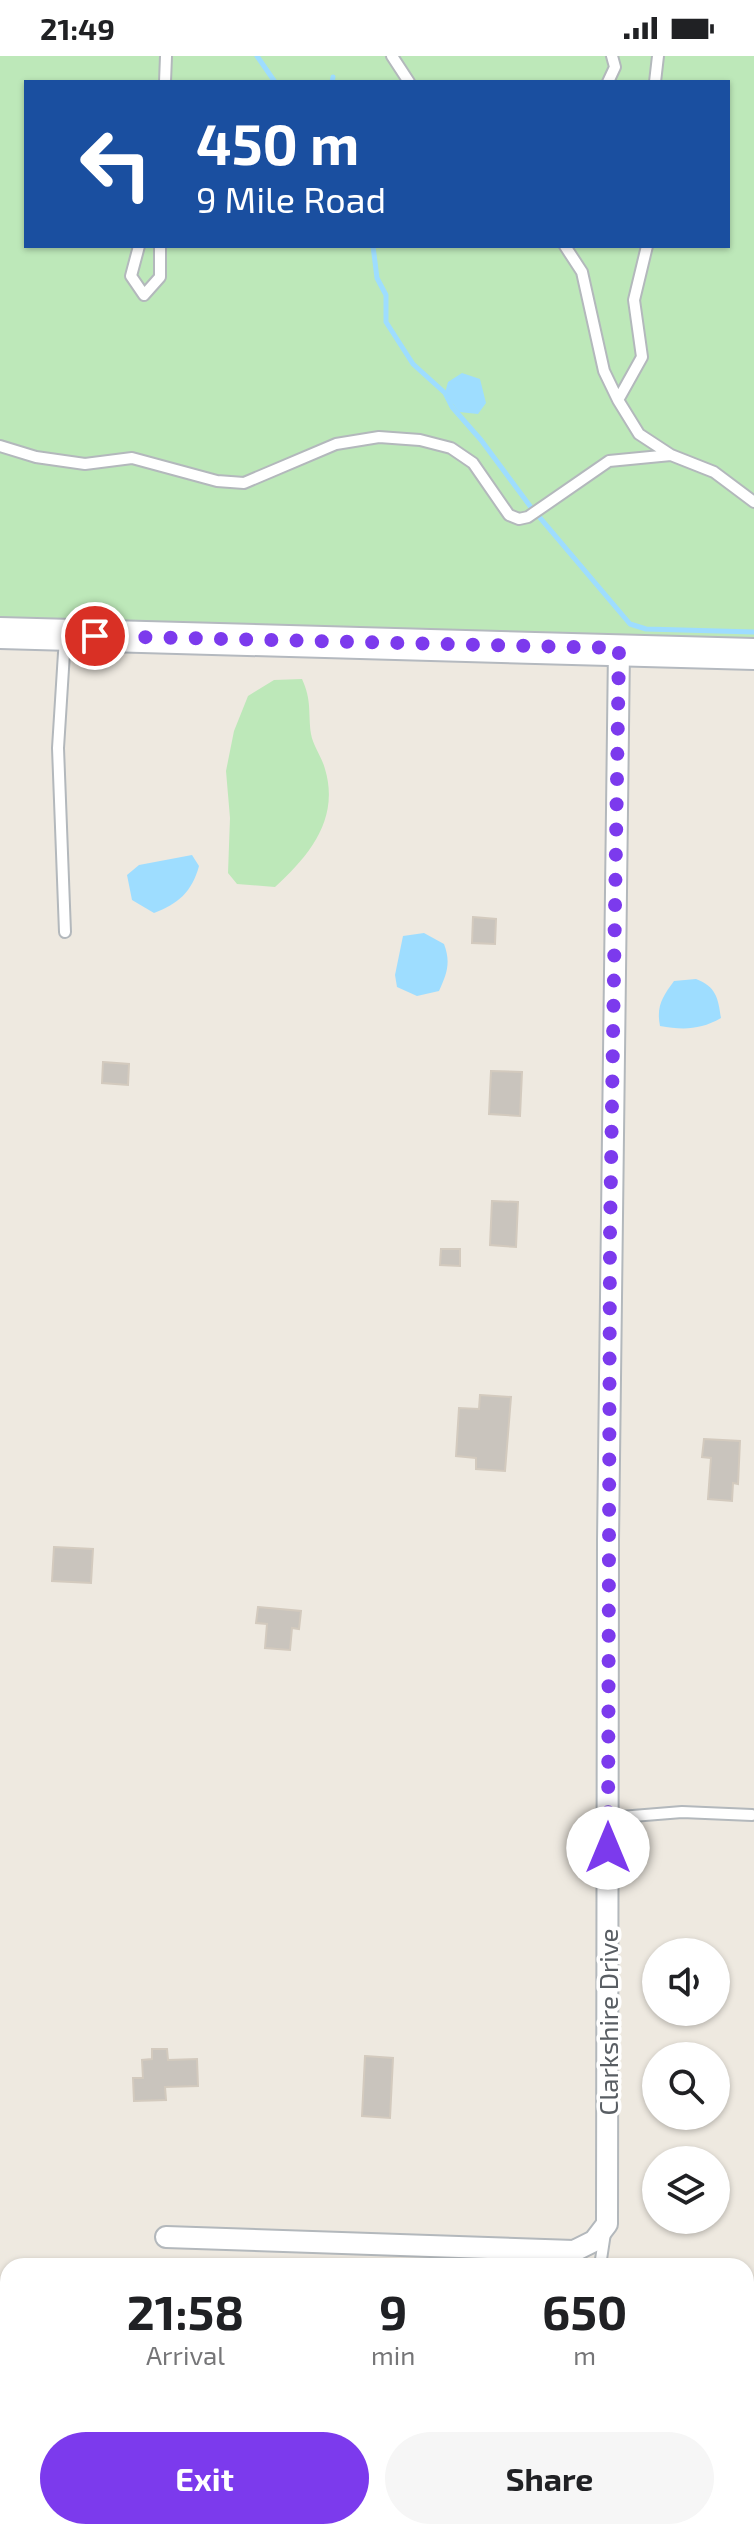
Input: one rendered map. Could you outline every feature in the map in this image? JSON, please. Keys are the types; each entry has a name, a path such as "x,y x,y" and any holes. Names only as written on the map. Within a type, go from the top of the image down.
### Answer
{"street":[{"path":"0,633 754,654"},
{"name":"Clarkshire Drive","path":"607,2224 610,1235 619,648"},
{"path":"166,2237 574,2251 594,2241 607,2224"}],"lane":[{"path":"165,80 166,56"},
{"path":"392,56 408,80"},
{"path":"609,80 615,67 612,56"},
{"path":"655,80 658,56"},
{"path":"138,248 131,276 144,295 160,277 160,248"},
{"path":"566,248 582,272 604,371 639,434 671,455 714,472 754,502"},
{"path":"618,400 642,357 634,300 647,248"},
{"path":"0,446 36,457 85,464 132,458 217,481 244,483 336,444 379,437 420,440 451,448 473,463 509,515 519,519 528,517 609,461 671,455"},
{"path":"65,635 58,748 65,932"},
{"path":"608,1818 682,1812 752,1815"},
{"path":"601,2258 607,2224"}],"green space":[{"path":"0,56 754,56 754,642 0,622"},
{"path":"302,679 308,700 312,738 324,765 329,787 325,820 310,849 275,887 237,884 228,873 230,818 226,771 234,731 248,696 274,680"}],"water":[{"path":"462,373 480,379 486,403 478,414 459,412 445,393 448,382"},
{"path":"192,855 199,866 188,890 177,901 154,913 132,900 127,875 139,865"},
{"path":"424,933 444,944 447,968 439,991 417,996 397,987 395,975 403,936"},
{"path":"696,979 715,994 721,1018 691,1028 660,1026 661,1002 674,981"}],"building":[{"path":"473,917 496,919 495,944 472,943"},
{"path":"103,1062 129,1064 128,1085 102,1083"},
{"path":"491,1071 522,1072 520,1116 489,1114"},
{"path":"492,1201 518,1202 516,1247 490,1245"},
{"path":"441,1249 460,1249 460,1266 440,1265"},
{"path":"480,1395 511,1397 505,1471 476,1469 476,1458 456,1456 459,1408 479,1409"},
{"path":"704,1439 740,1441 738,1484 733,1483 732,1501 708,1499 711,1458 702,1457"},
{"path":"54,1547 93,1549 91,1583 52,1581"},
{"path":"258,1607 301,1611 299,1629 292,1628 290,1650 265,1648 267,1624 256,1623"},
{"path":"152,2049 167,2049 168,2060 197,2059 198,2086 165,2087 166,2100 134,2101 133,2078 143,2078 142,2060 152,2059"},
{"path":"365,2056 393,2058 390,2118 362,2116"}],"waterway":[{"path":"257,56 274,80"},
{"path":"373,248 377,278 386,295 386,322 413,364 445,393 452,407 530,506 630,624 646,629 754,632"}],"route":[{"path":"95,636 619,648 610,1235 608,1848"}]}
